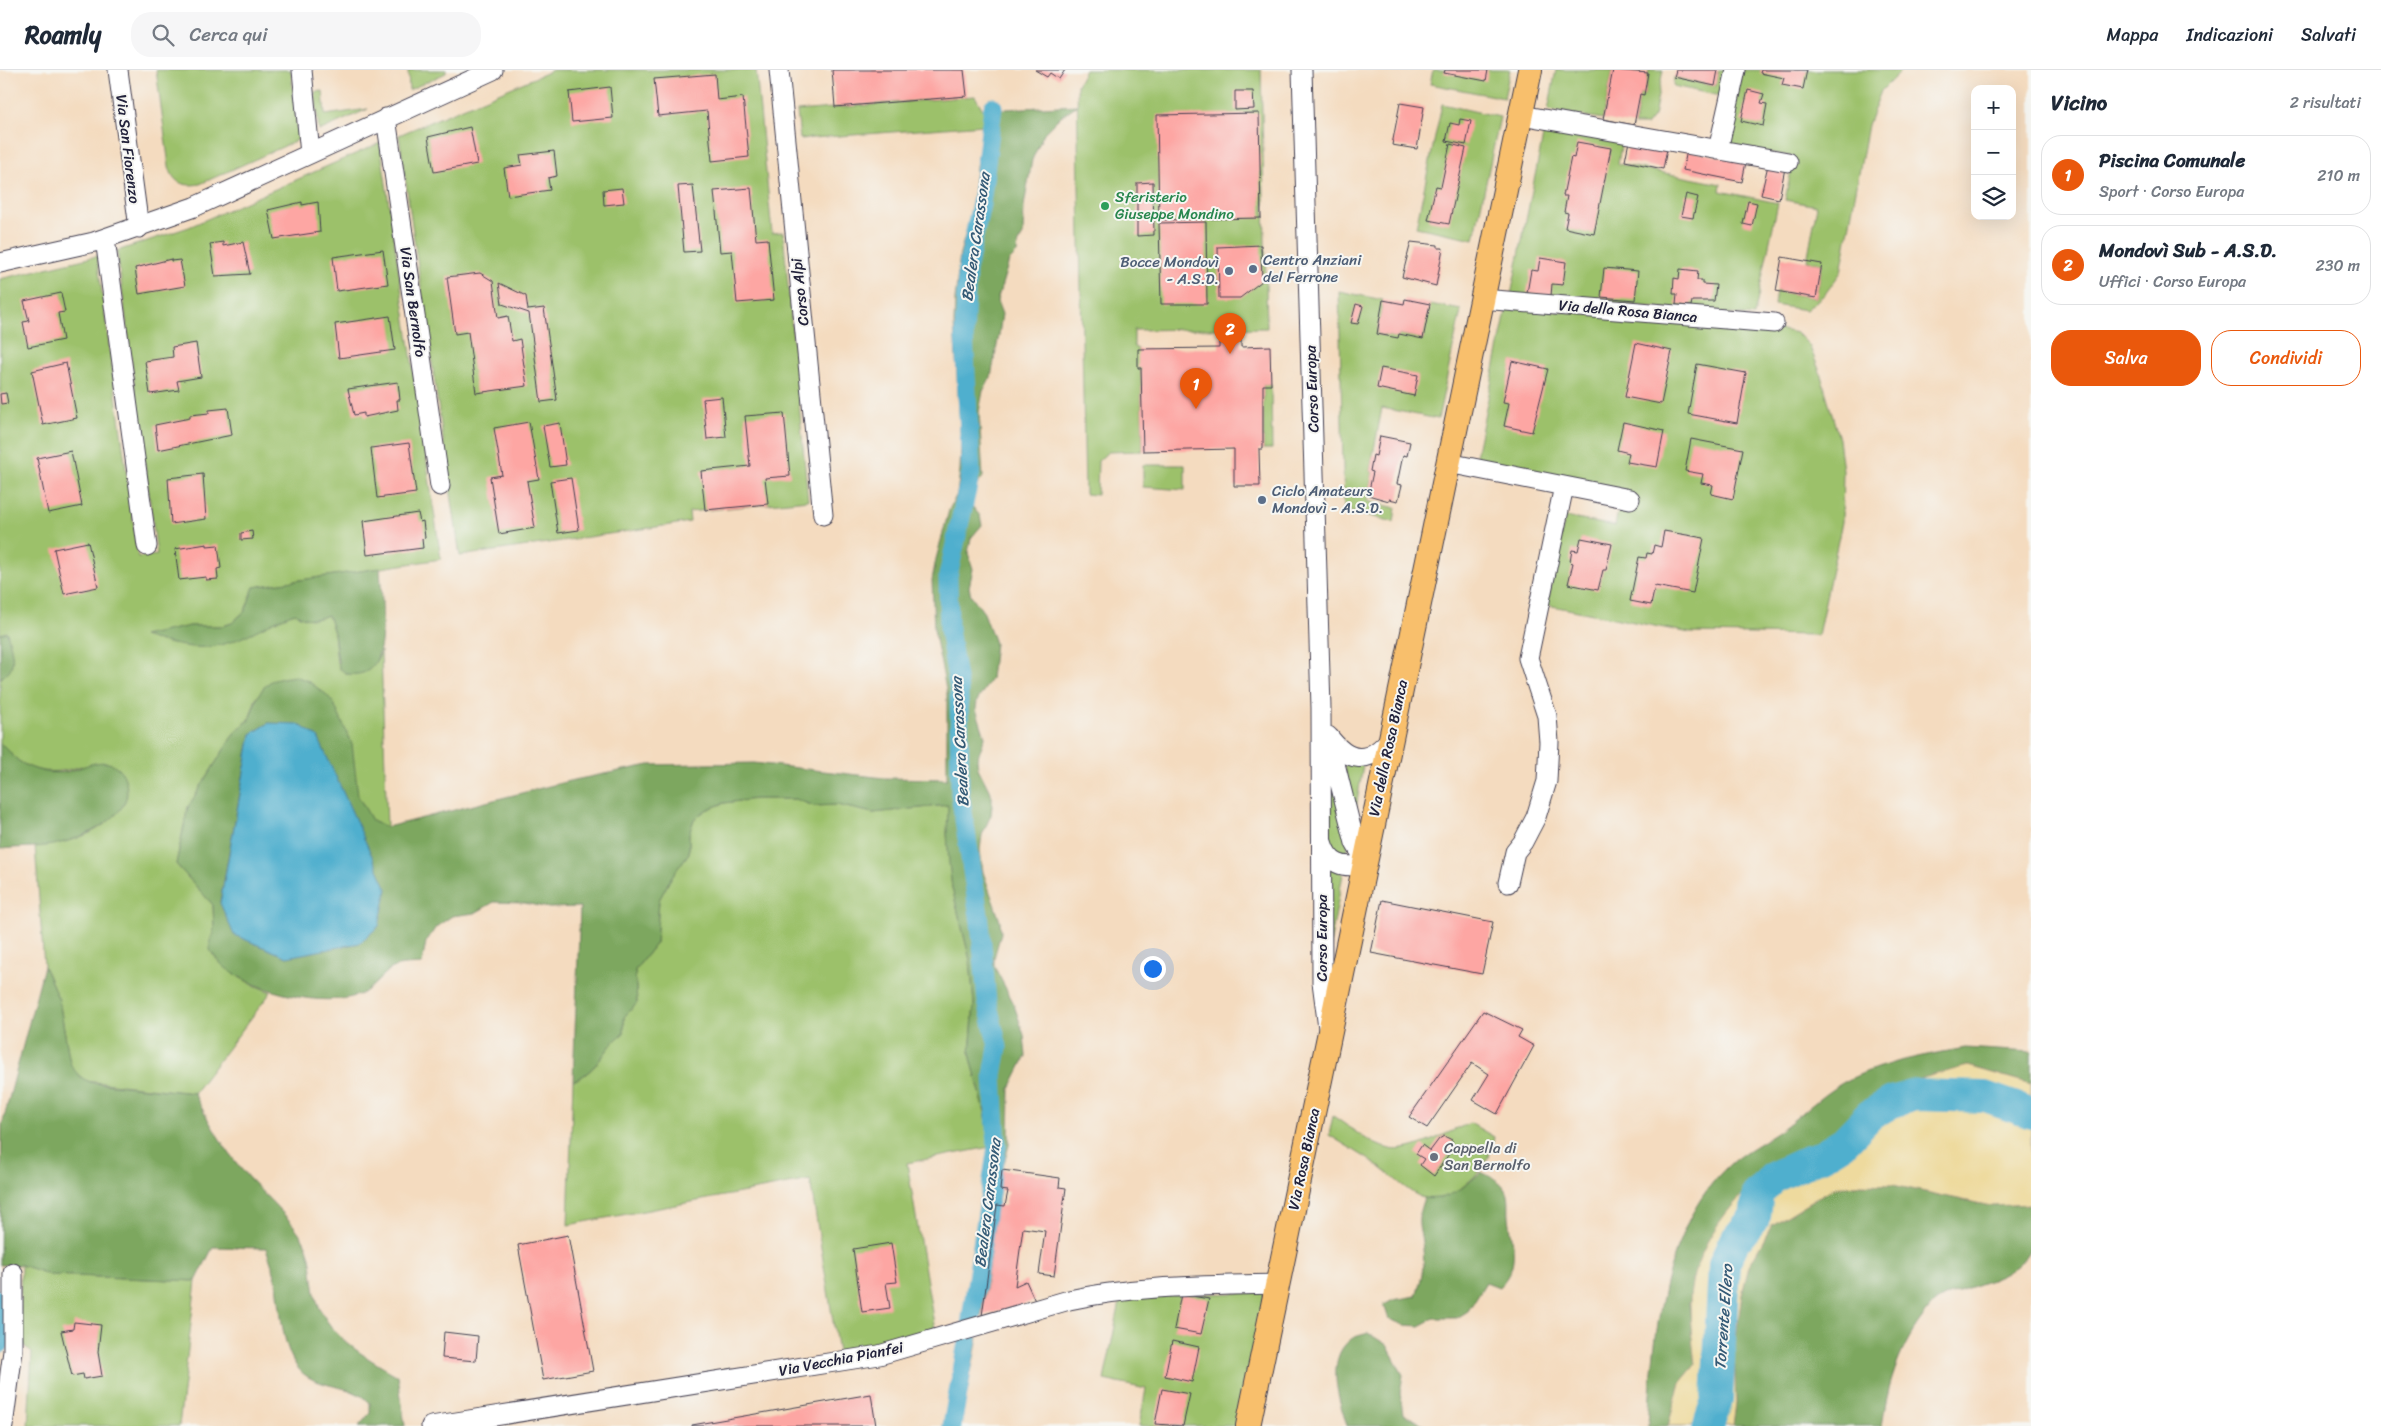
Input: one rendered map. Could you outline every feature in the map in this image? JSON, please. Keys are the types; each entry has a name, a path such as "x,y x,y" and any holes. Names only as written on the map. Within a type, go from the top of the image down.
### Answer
{"main road":[{"name":"Via della Rosa Bianca","path":"1330,1034 1530,70"},
{"name":"Via Rosa Bianca","path":"1248,1426 1330,1034"}],"street":[{"name":"Via San Fiorenzo","path":"118,70 139,228"},
{"path":"302,70 310,154"},
{"path":"0,263 105,239 194,207 493,70"},
{"name":"Corso Alpi","path":"779,70 823,515"},
{"name":"Corso Europa","path":"1302,70 1321,708 1323,1000 1330,1034"},
{"path":"1718,150 1736,70"},
{"path":"1521,115 1788,162"},
{"name":"Via San Bernolfo","path":"386,118 440,486"},
{"path":"105,239 147,546"},
{"name":"Via della Rosa Bianca","path":"1482,299 1774,323"},
{"path":"1448,463 1630,499"},
{"path":"1508,884 1515,852 1523,842 1538,812 1548,775 1549,742 1547,716 1528,658 1564,486"},
{"name":"Corso Europa","path":"1321,708 1355,843 1365,861 1355,866 1340,865 1327,856 1322,840"},
{"name":"Corso Europa","path":"1329,737 1339,750 1349,756 1360,758 1377,752 1390,739"},
{"path":"3,1426 13,1351 13,1274"},
{"name":"Via Vecchia Pianfei","path":"431,1426 879,1355 1069,1300 1100,1293 1132,1288 1278,1284"}],"green space":[{"path":"156,70 291,70 298,140 200,184 184,184 176,180 169,166"},
{"path":"408,70 446,70 446,73 409,90"},
{"path":"553,70 756,70 772,233 783,232 808,500 689,512 690,522 460,556 399,135"},
{"path":"1085,70 1261,70 1267,328 1134,330 1134,347 1138,349 1141,368 1143,451 1108,452 1098,461 1097,495 1085,494 1077,85"},
{"path":"1433,70 1510,70 1504,98 1430,84"},
{"path":"1556,70 1613,70 1603,119 1548,110"},
{"path":"1649,70 1663,70 1654,116 1647,125 1634,125 1640,94 1644,95"},
{"path":"1718,70 1726,70 1720,96 1673,86 1674,77 1715,86"},
{"path":"1742,70 1902,70 1881,91 1868,125 1841,272 1825,294 1806,310 1774,305 1776,291 1816,298 1822,264 1807,261 1817,206 1785,200 1794,157 1726,144"},
{"path":"323,91 325,115 368,109 319,131 315,92"},
{"path":"975,96 983,110 987,110 984,125 800,139 797,111"},
{"path":"1442,104 1500,117 1474,239 1416,227"},
{"path":"1077,105 1060,117 1044,133 1032,160 1024,206 1023,235 1018,243 1017,253 1009,261 997,301 1002,314 999,335 991,377 983,391 979,412 983,477 973,490 972,506 980,516 982,525 971,538 968,553 973,569 969,587 971,595 984,613 995,643 991,679 977,701 976,709 985,737 977,759 978,768 992,796 991,815 982,835 980,850 983,872 1000,921 1001,933 994,958 994,966 1013,1002 1024,1035 1026,1056 1010,1088 1009,1145 1002,1170 982,1316 966,1320 990,1147 986,1116 970,1054 974,1004 970,960 952,888 947,833 948,805 873,813 837,805 814,806 795,799 755,799 724,803 706,810 694,819 689,834 689,853 672,876 659,900 656,943 635,970 637,1003 624,1017 624,1033 589,1071 573,1081 580,907 549,908 524,903 494,902 475,913 452,916 436,927 426,942 422,964 395,967 359,995 344,999 309,999 291,996 255,985 222,965 209,949 214,928 213,905 176,864 188,807 235,732 249,720 263,688 271,681 295,676 308,681 327,695 334,704 352,744 358,796 373,822 387,827 569,781 649,765 754,763 884,778 947,779 947,694 934,630 932,580 949,510 957,494 960,470 961,444 954,323 955,300 960,253 973,209 976,166 987,110","holes":["269,723 220,902 251,734"]},
{"path":"1545,126 1622,140 1618,164 1721,184 1720,191 1778,203 1754,316 1511,295"},
{"path":"380,143 441,559 254,587 245,611 232,623 223,626 190,626 144,636 172,644 296,613 311,618 328,615 334,633 337,663 378,659 381,651 387,827 373,822 357,795 342,725 336,710 327,697 314,685 295,676 256,698 249,720 235,732 188,807 176,864 213,905 214,928 209,949 237,975 271,992 194,1093 85,1081 74,1071 70,1064 59,1000 44,966 35,846 63,842 89,833 112,818 121,807 127,795 81,766 55,771 38,770 29,767 21,763 0,744 0,678 2,678 6,633 0,634 0,279 97,256 138,557 157,555 117,251 189,227"},
{"path":"1339,291 1383,300 1377,334 1398,338 1399,334 1423,339 1430,304 1461,310 1438,419 1382,408 1370,471 1373,472 1367,501 1396,508 1394,522 1344,510"},
{"path":"1507,307 1782,330 1797,333 1809,345 1820,372 1839,439 1843,471 1842,522 1818,635 1690,633 1547,605 1565,517 1615,526 1622,490 1475,461"},
{"path":"1263,385 1271,385 1272,449 1263,449"},
{"path":"1143,465 1185,465 1185,490 1143,487"},
{"path":"380,568 382,634 380,648 377,659 372,667 361,674 347,674 339,668 334,633 328,615 312,619 295,613 231,642 208,647 183,646 143,636 190,626 223,626 232,623 245,611 254,587"},
{"path":"7,632 12,652 12,664 6,674 0,678 0,634"},
{"path":"0,744 19,761 44,771 58,773 91,764 105,762 111,764 120,770 125,779 127,792 125,802 118,812 99,828 75,839 47,846 0,849"},
{"path":"1326,750 1348,846 1347,857 1331,852"},
{"path":"1343,761 1363,765 1355,815"},
{"path":"755,799 795,799 814,806 837,805 873,813 949,805 947,833 952,888 970,960 974,1004 970,1054 986,1116 990,1147 907,1163 935,1330 882,1345 838,1352 810,1180 568,1225 573,1081 589,1071 624,1033 624,1017 637,1003 635,970 656,943 659,900 672,876 689,853 689,834 694,819 706,810 724,803"},
{"path":"1329,866 1343,874 1329,950"},
{"path":"44,966 59,1000 70,1063 75,1070 80,1076 94,1083 194,1093 212,1126 232,1156 247,1176 294,1226 305,1243 310,1258 315,1293 327,1321 347,1343 372,1361 398,1376 405,1426 359,1426 370,1413 370,1403 356,1393 316,1381 299,1370 293,1360 284,1335 276,1280 266,1248 213,1247 196,1281 51,1275 21,1265 0,1265 2,1125"},
{"path":"1965,1048 2031,1052 2031,1084 1968,1066 1882,1095 1843,1133 1781,1164 1747,1191 1689,1303 1695,1365 1680,1383 1668,1426 1648,1426 1653,1358 1665,1287 1675,1253 1689,1220 1706,1191 1735,1160 1782,1129 1842,1083 1865,1072 1893,1063"},
{"path":"1333,1116 1368,1140 1390,1149 1398,1150 1419,1145 1470,1123 1494,1137 1488,1158 1471,1180 1452,1194 1441,1199 1431,1199 1411,1192 1375,1164 1329,1135"},
{"path":"1481,1172 1499,1182 1508,1194 1513,1262 1506,1279 1499,1287 1486,1282 1468,1311 1457,1318 1434,1318 1419,1326 1404,1325 1389,1319 1384,1305 1393,1300 1416,1296 1423,1267 1419,1219 1424,1198 1441,1197 1455,1192"},
{"path":"1861,1184 1893,1185 1991,1206 2031,1204 2031,1246 2024,1259 2001,1276 1944,1297 1929,1308 1913,1332 1900,1357 1890,1384 1882,1426 1733,1426 1736,1403 1734,1352 1742,1294 1749,1266 1772,1225 1833,1188"},
{"path":"21,1265 51,1275 196,1281 179,1426 28,1426 32,1353 19,1341"},
{"path":"1265,1292 1237,1426 1139,1426 1146,1389 1104,1380 1121,1297"},
{"path":"1368,1333 1387,1345 1403,1375 1400,1393 1403,1414 1427,1426 1347,1426 1336,1381 1338,1358 1342,1348 1350,1340"},
{"path":"978,1338 960,1426 943,1426 961,1343"}],"sand":[{"path":"1968,1066 2031,1084 2031,1204 1991,1206 1893,1185 1861,1184 1833,1188 1772,1225 1749,1266 1742,1294 1734,1352 1736,1403 1733,1426 1668,1426 1680,1383 1695,1365 1690,1304 1692,1284 1698,1263 1719,1223 1733,1205 1765,1174 1782,1163 1829,1141 1843,1132 1872,1104 1890,1091 1923,1078"}],"water":[{"path":"269,723 298,724 318,737 387,889 379,926 360,943 287,957 234,935 220,903 251,734"}],"building":[{"path":"832,70 964,70 967,96 835,107"},
{"path":"1035,70 1065,70 1059,79 1050,73 1047,77"},
{"path":"1445,70 1488,70 1486,81 1444,73"},
{"path":"1613,70 1648,73 1644,95 1640,94 1634,125 1603,119"},
{"path":"1676,70 1718,70 1715,86 1674,77"},
{"path":"1761,70 1807,70 1803,89 1782,85 1784,78 1760,73"},
{"path":"715,74 717,100 743,97 749,157 712,161 707,111 658,116 654,79"},
{"path":"610,87 613,118 572,122 569,92"},
{"path":"1748,90 1764,94 1761,103 1767,104 1763,126 1741,121"},
{"path":"1235,91 1253,91 1254,109 1235,110"},
{"path":"1400,103 1424,107 1417,149 1392,145"},
{"path":"1259,113 1261,218 1159,220 1157,115"},
{"path":"1460,119 1471,121 1466,145 1446,141 1450,123 1459,125"},
{"path":"470,127 477,164 434,172 428,137"},
{"path":"1629,141 1667,149 1663,169 1625,161"},
{"path":"1577,142 1611,148 1594,234 1565,228 1568,213 1564,212 1567,196 1563,196 1571,157 1574,158"},
{"path":"1450,144 1466,148 1449,224 1428,220 1436,186 1441,187"},
{"path":"1687,150 1746,162 1742,182 1683,170"},
{"path":"554,151 557,176 548,178 550,190 508,196 504,168 522,165 520,155"},
{"path":"1768,165 1785,168 1779,199 1761,195"},
{"path":"1153,182 1154,235 1137,236 1137,183"},
{"path":"693,185 700,251 684,252 678,186"},
{"path":"622,188 624,203 604,205 603,190"},
{"path":"751,188 756,240 768,239 774,300 737,303 732,251 720,252 714,191"},
{"path":"1686,194 1698,197 1693,218 1681,216"},
{"path":"1748,201 1757,203 1752,226 1743,224"},
{"path":"302,202 302,205 318,202 320,232 274,239 268,210"},
{"path":"1206,222 1207,304 1161,304 1159,223"},
{"path":"223,242 223,246 243,242 250,274 215,276 210,244"},
{"path":"1411,242 1438,245 1438,248 1443,248 1436,286 1402,277"},
{"path":"1261,245 1262,281 1240,298 1219,298 1218,247"},
{"path":"383,250 388,284 337,291 333,257"},
{"path":"1782,257 1822,264 1816,298 1776,291"},
{"path":"1540,258 1566,262 1563,285 1552,284 1551,296 1527,293 1531,270 1538,271"},
{"path":"171,259 171,261 180,260 185,286 139,294 135,268"},
{"path":"1604,268 1638,271 1635,300 1601,297"},
{"path":"1680,269 1698,271 1697,280 1702,280 1702,284 1716,285 1714,301 1692,301 1691,306 1676,305 1677,294 1673,294 1674,278 1679,279"},
{"path":"480,273 493,281 498,318 508,316 512,341 520,339 527,386 476,393 468,332 455,334 447,277"},
{"path":"499,283 526,296 528,310 544,308 557,400 541,402 529,313 502,304"},
{"path":"61,293 65,312 58,313 63,340 28,347 23,322 29,321 24,301"},
{"path":"1405,299 1430,304 1423,339 1399,334 1398,338 1377,334 1383,300 1404,304"},
{"path":"1356,304 1363,306 1358,324 1351,323"},
{"path":"390,316 395,350 339,358 335,324"},
{"path":"1219,338 1241,338 1241,347 1270,346 1271,385 1263,385 1263,449 1259,449 1260,486 1234,486 1234,449 1143,451 1141,368 1138,368 1138,349 1219,348"},
{"path":"196,343 201,377 177,381 179,390 150,394 145,361 173,357 172,347"},
{"path":"1636,343 1672,351 1661,404 1625,397"},
{"path":"1512,361 1548,369 1532,432 1504,426 1509,403 1503,402"},
{"path":"66,363 77,418 43,425 32,371"},
{"path":"1697,364 1746,373 1737,423 1688,414"},
{"path":"1381,368 1418,375 1414,396 1377,388"},
{"path":"398,382 400,400 397,400 398,410 364,417 364,413 354,415 348,389"},
{"path":"6,393 8,403 1,404 0,394"},
{"path":"722,397 726,437 707,439 703,399"},
{"path":"228,408 232,435 158,450 155,425 190,418 190,415 209,413 209,410"},
{"path":"784,413 790,476 765,478 768,504 705,510 701,471 750,466 745,416"},
{"path":"529,422 539,479 527,481 535,528 499,534 490,477 502,475 494,428"},
{"path":"1623,422 1664,431 1657,467 1627,462 1629,453 1617,450"},
{"path":"560,423 566,465 550,467 543,426"},
{"path":"1380,436 1410,442 1407,456 1403,455 1397,484 1402,485 1398,501 1389,499 1389,501 1368,495 1373,472 1370,471 1373,455 1376,456"},
{"path":"1691,439 1743,449 1733,499 1711,494 1713,485 1701,483 1703,474 1685,471"},
{"path":"409,443 416,493 377,498 371,448"},
{"path":"71,451 82,506 48,513 37,458"},
{"path":"203,474 206,519 171,524 168,478"},
{"path":"571,478 579,530 558,533 550,481"},
{"path":"418,513 420,522 423,521 425,538 422,539 423,548 367,555 363,521"},
{"path":"252,531 253,539 241,540 241,533"},
{"path":"1664,531 1704,538 1693,593 1655,586 1651,605 1630,601 1639,557 1646,558 1647,553 1652,554 1654,545 1661,547"},
{"path":"1581,538 1612,544 1606,570 1603,570 1598,590 1568,584 1573,563 1570,562 1572,550 1578,551"},
{"path":"88,542 98,587 64,594 54,549"},
{"path":"207,544 207,546 218,545 221,568 217,569 218,579 206,580 206,577 179,580 175,549"},
{"path":"1382,900 1493,922 1482,974 1371,953"},
{"path":"1483,1011 1522,1030 1518,1037 1534,1046 1497,1114 1473,1100 1489,1074 1472,1063 1427,1128 1409,1117"},
{"name":"Cappella di San Bernolfo","path":"1444,1136 1452,1140 1453,1148 1434,1176 1420,1165 1424,1159 1416,1154 1422,1145 1430,1151 1439,1139"},
{"path":"1002,1170 1060,1178 1059,1187 1066,1188 1054,1276 1039,1274 1045,1231 1023,1228 1015,1286 1026,1281 1035,1301 982,1316 997,1205 1005,1206 1008,1191 1000,1190"},
{"path":"568,1235 593,1371 543,1380 518,1245"},
{"path":"891,1243 897,1282 886,1283 890,1308 862,1312 853,1249"},
{"path":"1181,1294 1209,1299 1201,1334 1174,1329"},
{"path":"74,1322 101,1325 98,1352 102,1376 84,1379 83,1374 72,1376 61,1331 73,1329"},
{"path":"444,1332 478,1336 476,1361 442,1358"},
{"path":"1172,1341 1199,1347 1192,1382 1165,1376"},
{"path":"1162,1389 1190,1394 1183,1426 1155,1424"},
{"path":"871,1394 876,1426 692,1426 692,1425"}],"waterway":[{"name":"Bealera Carassona","path":"971,1318 997,1147 993,1075 998,1047 987,1001 980,922 960,793 959,691 949,629 948,576 971,472 964,335 967,270 981,204 993,107"},
{"name":"Torrente Ellero","path":"1708,1426 1717,1400 1724,1264 1734,1242 1755,1217 1758,1193 1774,1177 1824,1154 1844,1142 1870,1115 1892,1102 1915,1095 1985,1097 2031,1113"},
{"path":"0,1299 0,1344"},
{"name":"Bealera Carassona","path":"952,1426 968,1337"}],"place":[{"name":"Sferisterio Giuseppe Mondino","path":"1105,206"},
{"name":"Centro Anziani del Ferrone","path":"1253,269"},
{"name":"Bocce Mondovì - A.S.D.","path":"1229,271"},
{"name":"Mondovì Sub - A.S.D.","path":"1230,354"},
{"name":"Piscina Comunale","path":"1196,409"},
{"name":"Ciclo Amateurs Mondovì - A.S.D.","path":"1262,500"},
{"name":"Cappella di San Bernolfo","path":"1434,1157"}]}
